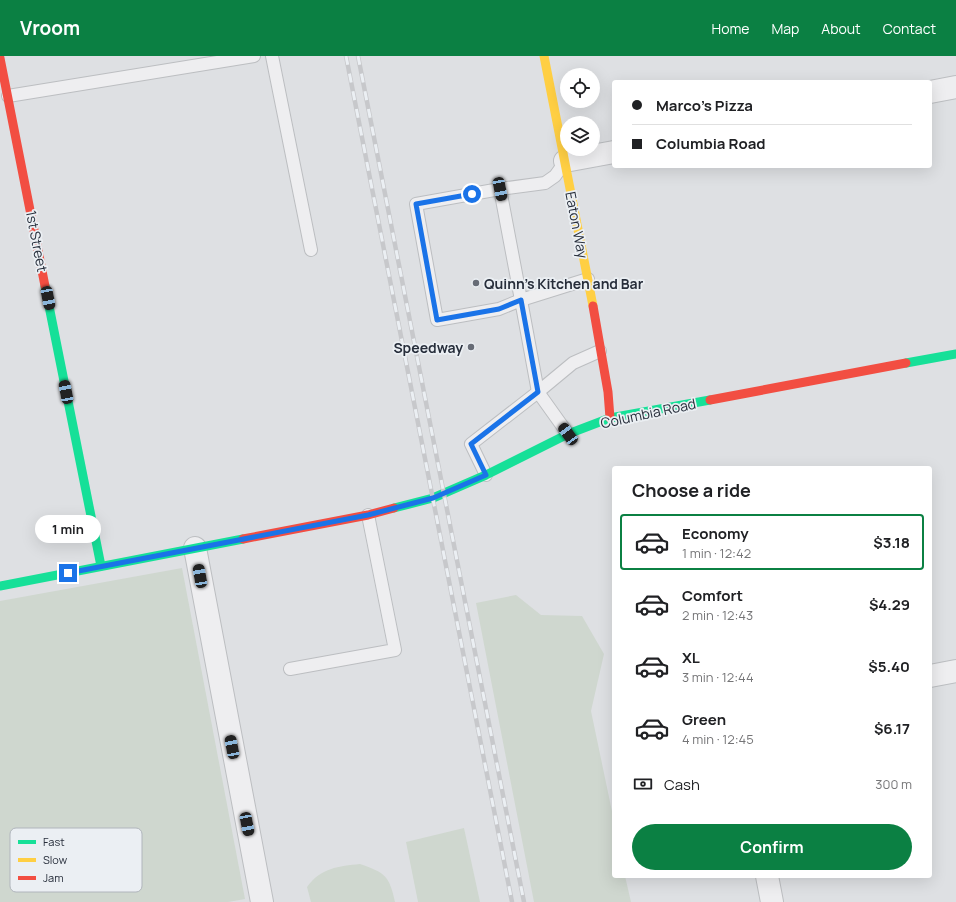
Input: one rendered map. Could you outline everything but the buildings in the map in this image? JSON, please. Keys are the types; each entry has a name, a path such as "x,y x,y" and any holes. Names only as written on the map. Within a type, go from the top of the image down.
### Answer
{"main road":[{"name":"Eaton Way","path":"544,56 588,279 608,392 610,418"},
{"name":"1st Street","path":"0,58 101,566"},
{"name":"Columbia Road","path":"0,586 368,515 433,498 486,475 568,434 610,418 956,354"}],"street":[{"path":"932,92 956,87"},
{"path":"565,161 612,152"},
{"path":"195,548 262,902"},
{"path":"932,676 956,671"},
{"path":"767,878 772,902"}],"lane":[{"path":"8,96 254,56"},
{"path":"272,56 311,250"},
{"path":"565,161 555,176 544,183 500,189 416,204 437,320 499,309 521,300 588,279"},
{"path":"500,189 538,392 568,434"},
{"path":"486,475 471,444 573,363 600,351"},
{"path":"290,668 395,650 368,515"}],"shaded area":[{"path":"182,568 245,899 228,902 0,902 0,601"},
{"path":"516,595 541,615 582,616 604,654 591,711 612,811 612,878 625,878 631,902 534,902 476,603"},
{"path":"464,828 480,902 418,902 406,842"},
{"path":"360,864 385,876 391,886 395,902 311,902 307,887 318,876 337,867"}],"railway":[{"path":"346,56 512,902"},
{"path":"358,56 524,902"}],"traffic: fast":[{"path":"45,286 101,566"},
{"path":"906,363 956,354"},
{"path":"394,508 433,498 486,475 568,434 610,418 710,400"},
{"path":"0,586 243,539"}],"traffic: slow":[{"path":"544,56 593,306"}],"traffic: jam":[{"path":"0,58 45,286"},
{"path":"593,306 608,392 610,418"},
{"path":"710,400 906,363"},
{"path":"243,539 368,515 394,508"}],"place":[{"name":"Quinn’s Kitchen and Bar","path":"476,283"},
{"name":"Speedway","path":"471,347"}],"route":[{"path":"68,573 368,515 433,498 486,475 471,444 538,392 521,300 499,309 437,320 416,204 472,194"}]}
